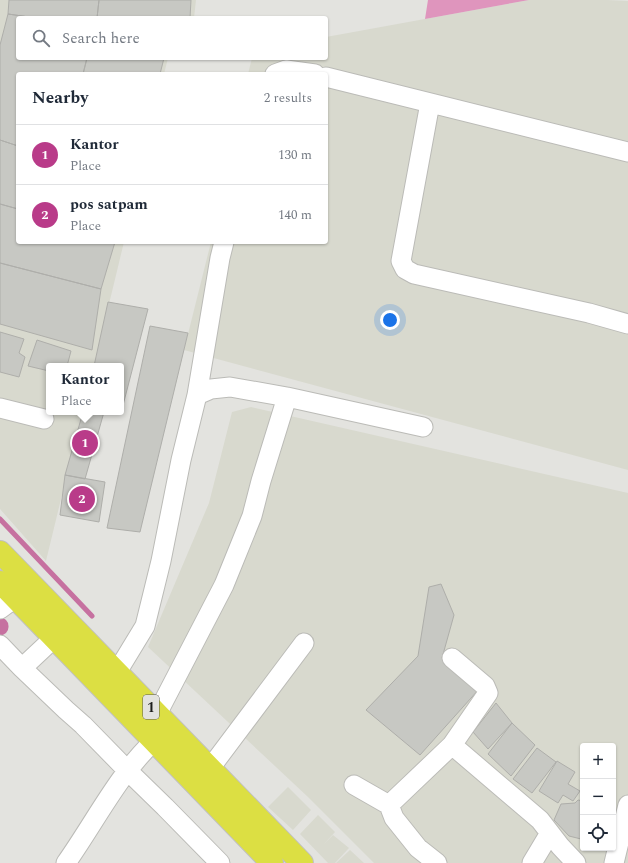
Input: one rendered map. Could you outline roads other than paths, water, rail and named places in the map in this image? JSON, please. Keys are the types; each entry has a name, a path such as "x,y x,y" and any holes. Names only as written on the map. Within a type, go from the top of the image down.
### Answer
{"highway":[{"name":"1","path":"0,552 157,714 203,777 272,863"},
{"name":"1","path":"0,582 8,603 51,640 149,745 203,777 302,863"}],"street":[{"path":"280,72 286,70 300,72"},
{"path":"328,78 628,152"},
{"path":"430,103 401,262 405,269 414,274 589,313 628,324"},
{"path":"117,672 145,626 162,562 181,460 197,395 224,244"},
{"path":"197,395 211,389 230,387 287,397 423,427"},
{"path":"157,714 224,585 252,516 261,481 287,397"},
{"path":"0,408 44,419"},
{"path":"25,666 51,640"},
{"path":"203,777 304,644"},
{"path":"0,645 25,666 66,710 130,768 220,863"},
{"path":"389,805 452,744 488,693 485,686 452,658"},
{"path":"452,744 540,820 560,846 576,863"},
{"path":"66,863 130,768 149,745"},
{"path":"354,785 389,805 394,818 418,848 437,863"},
{"path":"614,863 628,805"},
{"path":"532,863 550,833"}],"waterway":[{"path":"0,519 92,616"}],"place":[{"name":"Kantor","path":"85,443"},
{"name":"pos satpam","path":"82,499"}]}
